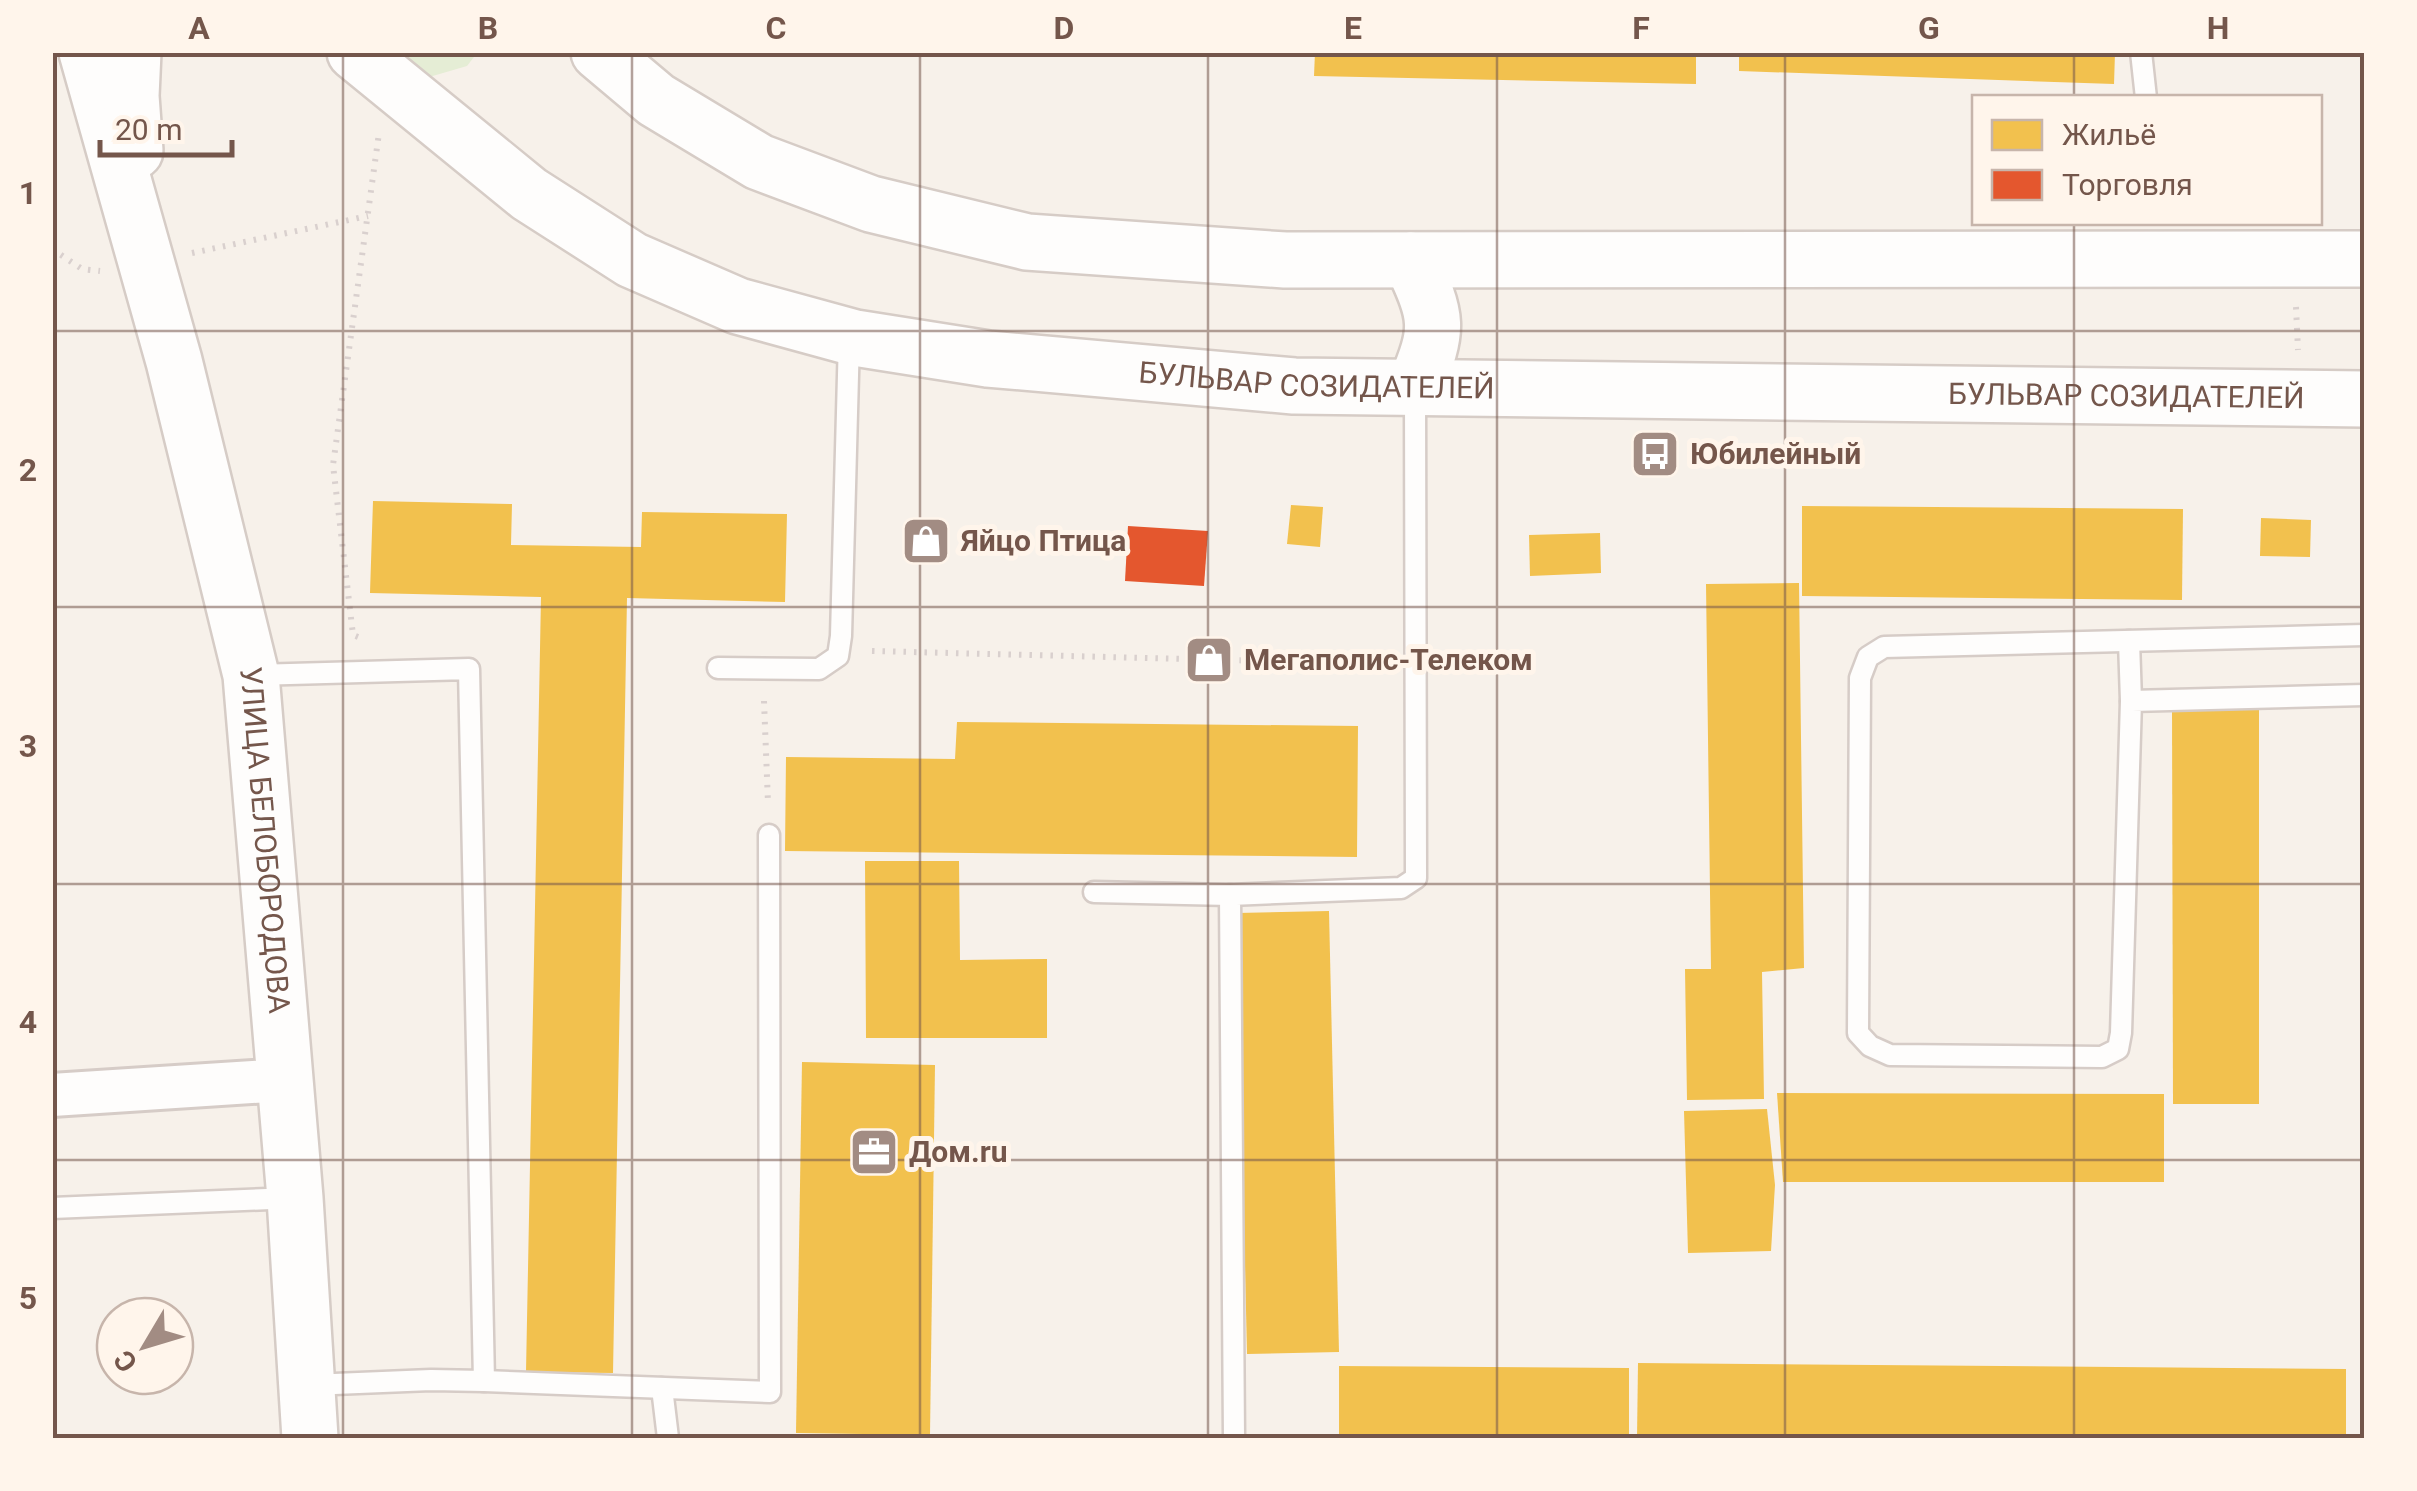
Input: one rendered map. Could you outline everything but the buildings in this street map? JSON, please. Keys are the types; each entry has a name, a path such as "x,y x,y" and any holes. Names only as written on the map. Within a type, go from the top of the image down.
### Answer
{"street":[{"name":"УЛИЦА БЕЛОБОРОДОВА","path":"87,52 142,261 178,378 251,675 295,1198 308,1412"},
{"name":"УЛИЦА БЕЛОБОРОДОВА","path":"133,52 131,96 142,261"},
{"path":"599,52 656,100 759,162 871,204 1026,242 1285,260 2157,250 2364,260"},
{"name":"БУЛЬВАР СОЗИДАТЕЛЕЙ","path":"365,72 434,117 529,194 632,260 738,306 849,336 1027,363 1294,386 2364,399"},
{"path":"1411,260 1429,298 1435,326 1433,345 1415,387"},
{"path":"52,1094 284,1080"}],"lane":[{"path":"2142,52 2146,95"},
{"path":"718,668 819,669 838,656 842,636 849,336"},
{"path":"1094,892 1230,895 1402,888 1416,878 1415,387"},
{"path":"2129,641 2131,701 2122,1033 2118,1048 2102,1057 1890,1055 1870,1046 1858,1033 1860,678 1868,657 1884,647 2364,635"},
{"path":"251,675 468,669 484,1381"},
{"path":"2131,701 2364,695"},
{"path":"308,1412 431,1380 770,1392 770,835"},
{"path":"1230,895 1234,1438"},
{"path":"52,1208 295,1198"},
{"path":"662,1388 668,1438"}],"path":[{"path":"365,72 379,134 332,465 354,636 438,668"},
{"path":"52,248 82,270 368,216"},
{"path":"2296,290 2299,361"},
{"path":"838,650 1415,664"},
{"path":"763,668 770,835"}],"green space":[{"path":"389,53 477,53 467,66 419,80"}],"place":[{"name":"Юбилейный","path":"1655,454"},
{"name":"Яйцо Птица","path":"926,541"},
{"name":"Мегаполис-Телеком","path":"1209,660"},
{"name":"Дом.ru","path":"874,1152"}]}
